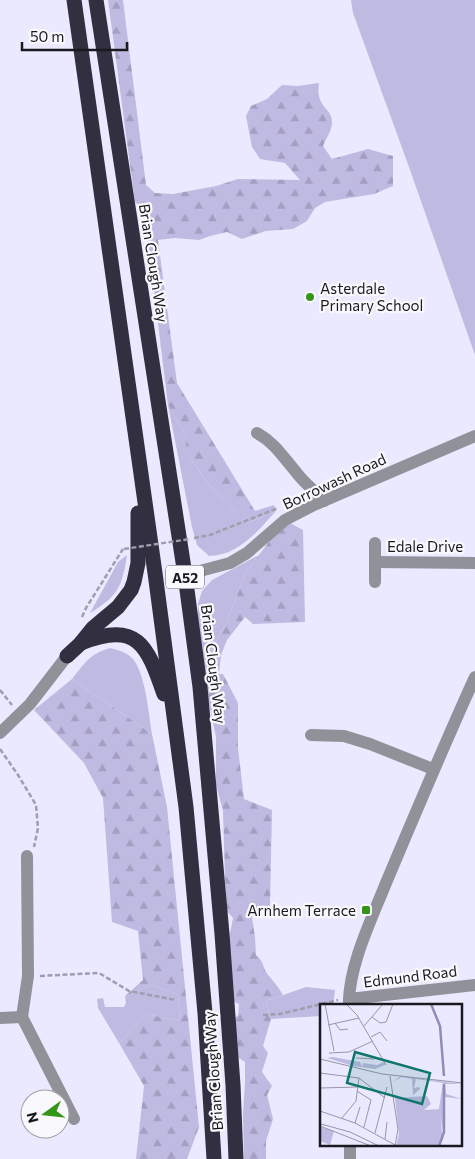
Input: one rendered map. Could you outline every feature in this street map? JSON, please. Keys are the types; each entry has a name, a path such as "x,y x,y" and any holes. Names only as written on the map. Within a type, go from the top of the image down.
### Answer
{"highway":[{"name":"Brian Clough Way","path":"74,0 176,731 197,919 211,1089 214,1159"},
{"name":"Brian Clough Way","path":"96,0 185,574 200,687 233,1085 236,1159"},
{"path":"67,656 93,628 125,599 131,590 137,574 138,517 129,399"},
{"path":"80,644 99,636 115,634 127,636 139,643 146,651 155,668 176,731"}],"street":[{"path":"257,433 268,439 296,473 324,501"},
{"name":"Borrowash Road","path":"185,574 230,562 247,553 286,520 324,501 475,436"},
{"name":"Edale Drive","path":"374,582 375,543"},
{"name":"Edale Drive","path":"375,562 475,563"},
{"path":"0,733 30,704 67,656"},
{"path":"349,1002 352,978 364,940 433,769 475,677"},
{"path":"311,735 344,736 370,744 433,769"},
{"path":"27,856 28,976 22,1017 74,1119"},
{"name":"Edmund Road","path":"349,1002 475,985"},
{"path":"0,1018 22,1017"},
{"path":"350,1146 350,1159"}],"path":[{"path":"86,608 124,549 210,535 282,506"},
{"path":"0,690 7,701 20,713"},
{"path":"0,749 36,805 38,828 36,845 27,856"},
{"path":"28,976 99,973 128,991 176,1000"},
{"path":"321,1004 338,1000 349,1002"},
{"path":"263,1015 280,1014 320,1004"}],"green space":[{"path":"108,0 123,0 146,185 155,193 173,194 216,186 238,179 300,180 285,163 260,159 252,147 246,116 251,106 267,99 282,85 298,86 319,83 319,98 332,118 332,126 323,146 332,159 368,149 393,156 393,186 374,194 325,202 315,208 307,221 293,229 266,231 242,239 227,232 199,240 175,238 158,240 177,383 255,511 274,505 276,511 248,523 211,487 186,453 186,436 168,405 144,209 135,202"},
{"path":"351,0 475,0 475,355 353,13"},
{"path":"168,405 186,436 186,453 211,487 248,523 276,511 247,541 229,552 209,556 197,545"},
{"path":"290,523 303,530 305,622 253,624 245,617 227,640 221,655 219,674 223,674 238,703 238,748 244,799 272,810 270,906 251,911 256,955 283,995 266,1001 271,1019 263,1046 268,1053 262,1072 272,1086 267,1095 273,1119 266,1141 266,1159 244,1159 245,1062 236,1056 230,1019 238,1016 239,1004 231,1000 228,944 233,918 226,910 223,811 216,785 216,737 204,680 210,652 225,626 246,572 271,539"},
{"path":"127,555 123,575 117,590 113,596 90,613 118,562"},
{"path":"259,555 246,572 225,626 210,652 204,680 198,621 198,604 202,591 212,580"},
{"path":"110,648 127,654 136,664 146,694 152,734 72,679 92,656"},
{"path":"72,679 152,734 167,807 199,1127 187,1159 136,1159 144,1086 119,1043 147,1014 180,1021 178,995 152,985 125,996 143,980 138,931 112,922 103,798 84,763 34,710"},
{"path":"152,985 178,995 180,1021 147,1014 119,1043 98,1008 97,999 103,998 105,1007 124,1007 126,1003 125,996"},
{"path":"306,987 335,990 333,1004 320,1004 320,1016 271,1019 266,1001"}],"place":[{"name":"Asterdale Primary School","path":"310,297"},
{"name":"Arnhem Terrace","path":"366,910"}]}
